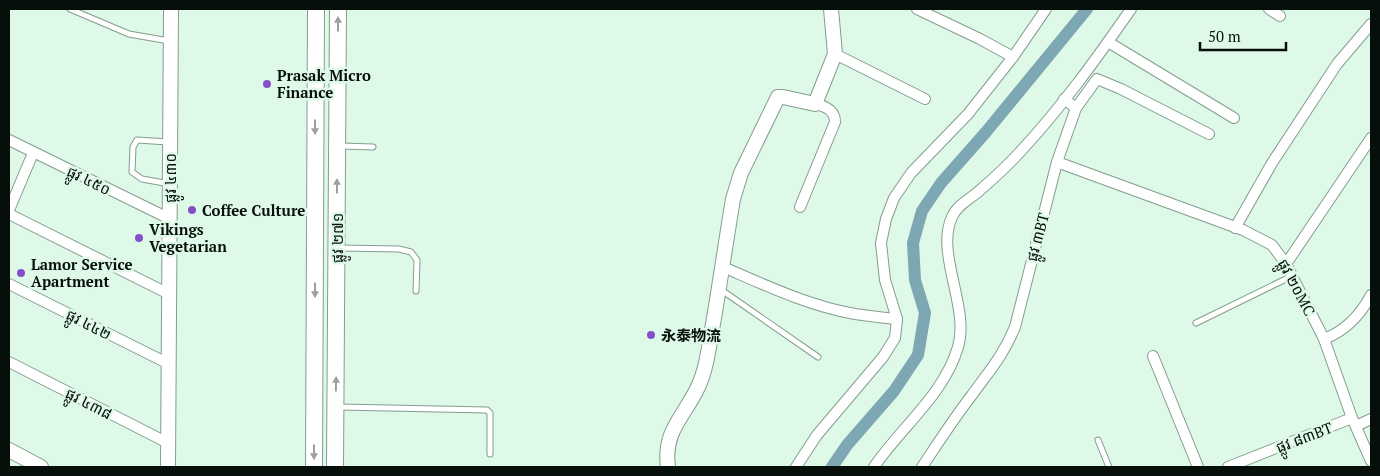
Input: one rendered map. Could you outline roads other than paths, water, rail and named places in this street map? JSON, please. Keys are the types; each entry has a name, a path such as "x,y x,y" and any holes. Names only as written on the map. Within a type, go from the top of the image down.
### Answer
{"main road":[{"name":"ផ្លូវ ២៧១","path":"314,467 316,9"},
{"name":"ផ្លូវ ២៧១","path":"335,467 338,9"}],"street":[{"name":"ផ្លូវ ៤៣០","path":"168,467 171,9"},
{"path":"815,104 835,54 831,9"},
{"path":"917,9 980,39 1012,57"},
{"path":"874,467 937,388 959,346 959,314 947,239 948,225 953,214 999,173 1020,151 1064,99 1131,9"},
{"path":"1269,9 1280,16"},
{"path":"796,467 817,435 883,358 895,338 897,319 885,280 882,243 886,219 894,198 911,173 968,114 1012,57 1042,10"},
{"path":"1235,228 1272,162 1337,64 1371,24"},
{"path":"1108,42 1234,118"},
{"path":"835,54 925,99"},
{"name":"ផ្លូវ ៣BT","path":"922,467 942,436 1006,348 1015,327 1057,162 1076,108 1097,79 1121,89 1209,134"},
{"path":"668,467 666,454 668,442 704,373 733,199 741,173 778,97 826,106 835,116 835,122 800,207"},
{"path":"1064,99 1076,108"},
{"path":"1286,264 1371,138"},
{"name":"ផ្លូវ ៤៥០","path":"9,140 170,219"},
{"path":"9,210 33,153"},
{"name":"ផ្លូវ ២០MC","path":"1057,162 1235,228 1272,245 1286,264 1324,339 1354,422 1371,462"},
{"path":"9,214 169,294"},
{"path":"723,267 776,290 817,304 853,314 897,319"},
{"name":"ផ្លូវ ៤៤២","path":"9,284 169,364"},
{"path":"1324,339 1336,334 1361,312 1371,295"},
{"path":"1153,356 1198,467"},
{"name":"ផ្លូវ ៤៣៨","path":"9,362 168,443"},
{"name":"ផ្លូវ ៨៣BT","path":"1228,467 1354,422 1371,419"},
{"path":"9,450 41,467"}],"lane":[{"path":"70,9 129,34 171,41"},
{"path":"170,142 137,140 133,147 132,172 142,179 170,184"},
{"path":"338,146 373,147"},
{"path":"337,248 399,249 411,252 417,260 416,291"},
{"path":"1196,323 1292,276"},
{"path":"719,289 818,357"},
{"path":"335,407 487,410 490,413 490,454"},
{"path":"1098,440 1109,467"}],"waterway":[{"path":"832,467 847,445 894,391 918,355 925,313 915,280 913,243 922,211 941,183 986,132 1087,9"}],"place":[{"name":"Prasak Micro Finance","path":"267,84"},
{"name":"Coffee Culture","path":"192,210"},
{"name":"Vikings Vegetarian","path":"139,238"},
{"name":"Lamor Service Apartment","path":"21,273"},
{"name":"永泰物流","path":"651,335"}]}
